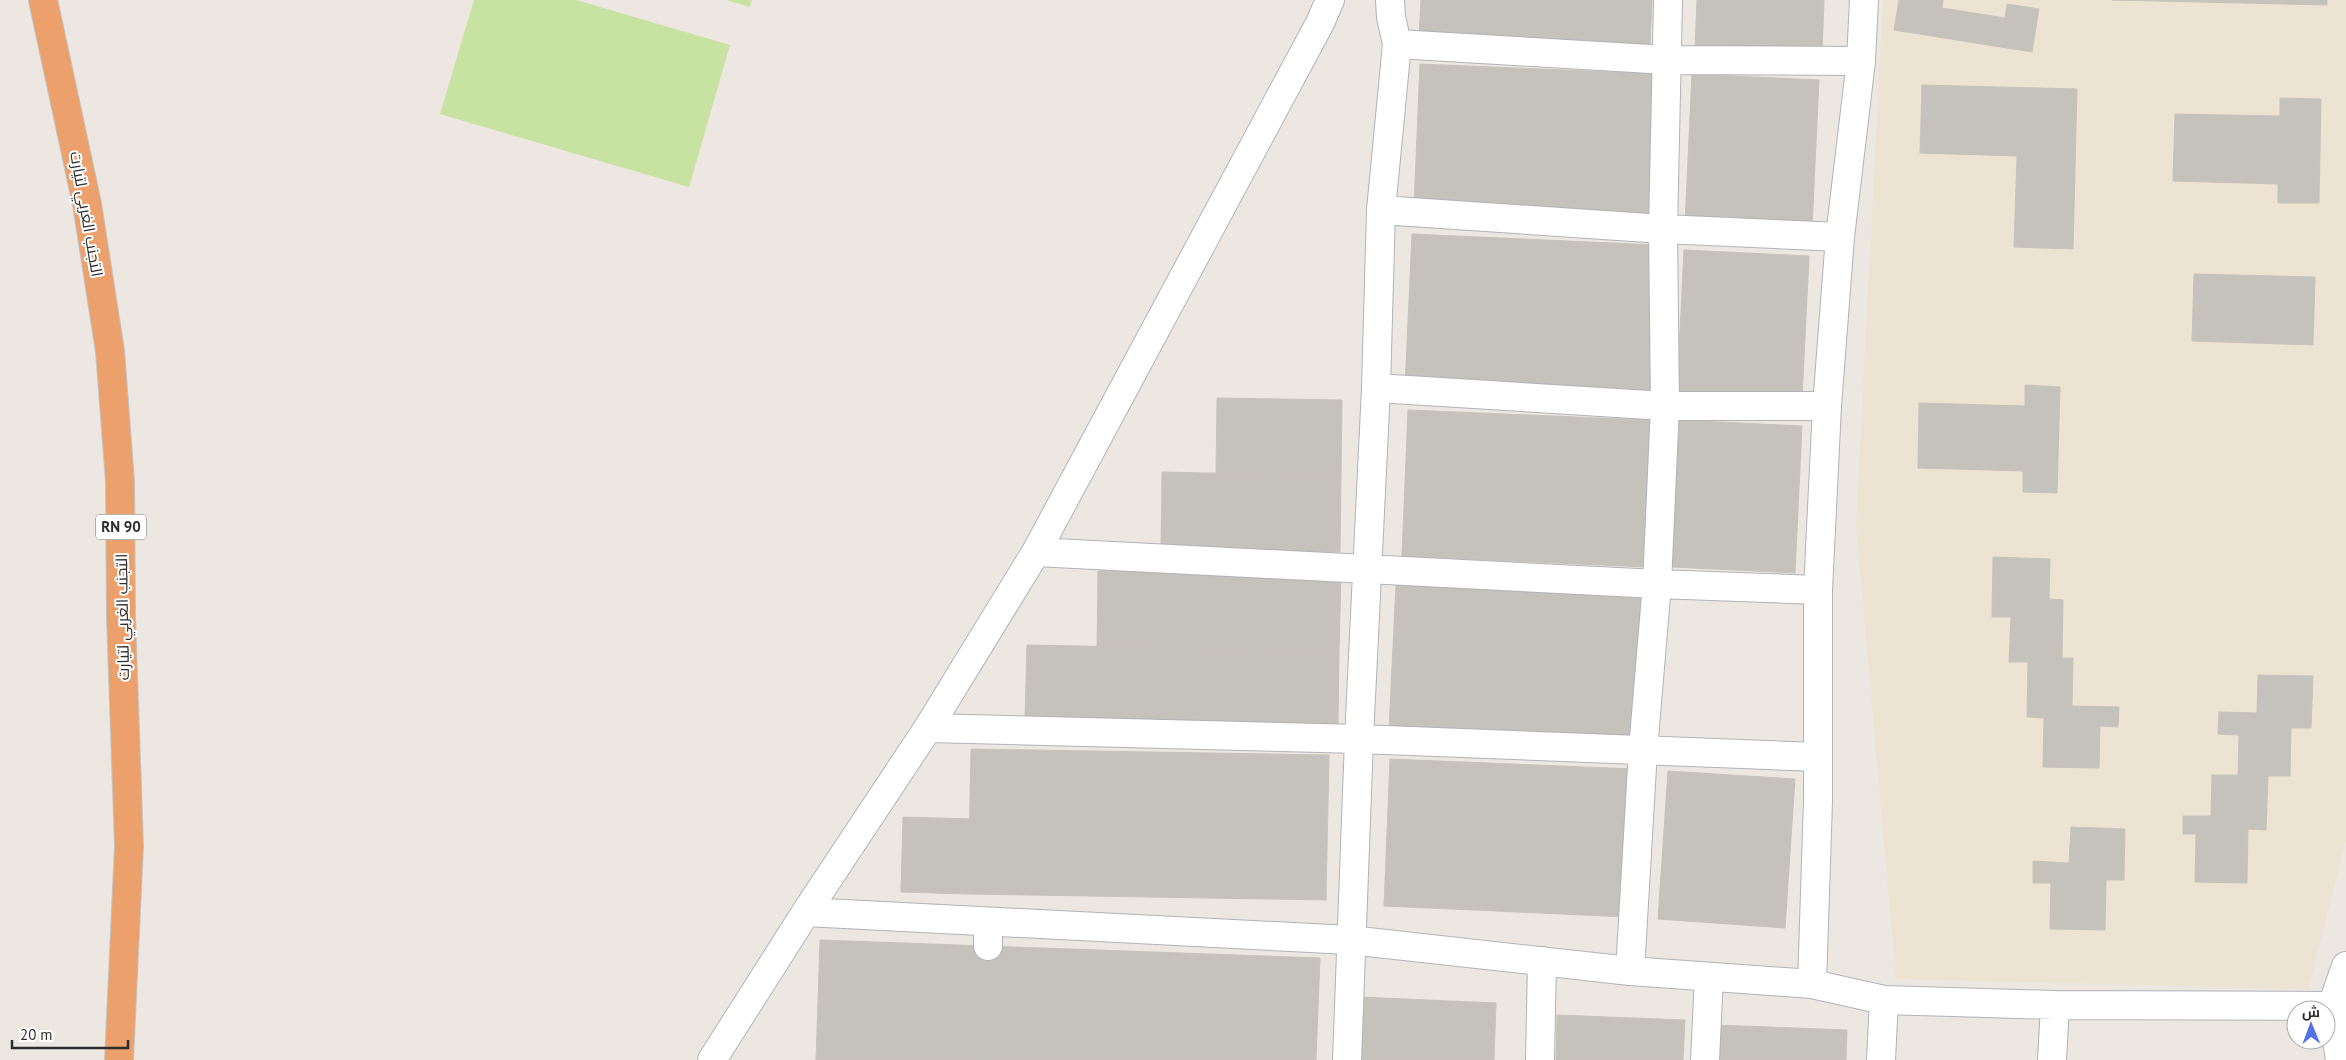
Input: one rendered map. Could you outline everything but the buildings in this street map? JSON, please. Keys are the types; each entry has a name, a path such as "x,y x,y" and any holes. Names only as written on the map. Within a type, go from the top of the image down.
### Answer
{"highway":[{"name":"التجنب الغربي لتيارت","path":"43,0 89,214 110,351 120,482 121,617 129,846 120,1060"}],"street":[{"path":"712,1060 806,912 928,728 1036,552 1316,32 1330,0"},
{"path":"1347,1060 1350,940 1376,388 1381,210 1397,44 1391,17 1390,0"},
{"path":"1630,972 1643,750 1657,584 1665,406 1663,229 1668,0"},
{"path":"1812,984 1818,802 1818,590 1826,406 1840,237 1861,61 1864,0"},
{"path":"1397,44 1666,60 1861,61"},
{"path":"1381,210 1663,229 1840,237"},
{"path":"1376,388 1665,406 1826,406"},
{"path":"1036,552 1657,584 1818,590"},
{"path":"928,728 1359,739 1817,757"},
{"path":"806,912 988,934 1350,940 1630,972 1812,984 1884,1000 2055,1005 2286,1006"},
{"path":"1540,1060 1542,961"},
{"path":"2334,1000 2346,966"},
{"path":"1705,1060 1709,976"},
{"path":"1881,1060 1884,1000"},
{"path":"2052,1060 2055,1005"},
{"path":"2336,1033 2340,1060"}],"shaded area":[{"path":"1883,0 2346,0 2346,839 2308,989 1896,979 1856,525"}],"green space":[{"path":"474,0 576,0 730,45 689,187 440,114"},
{"path":"726,0 752,0 750,7"}],"tunnel":[{"path":"985,1060 988,946"}]}
